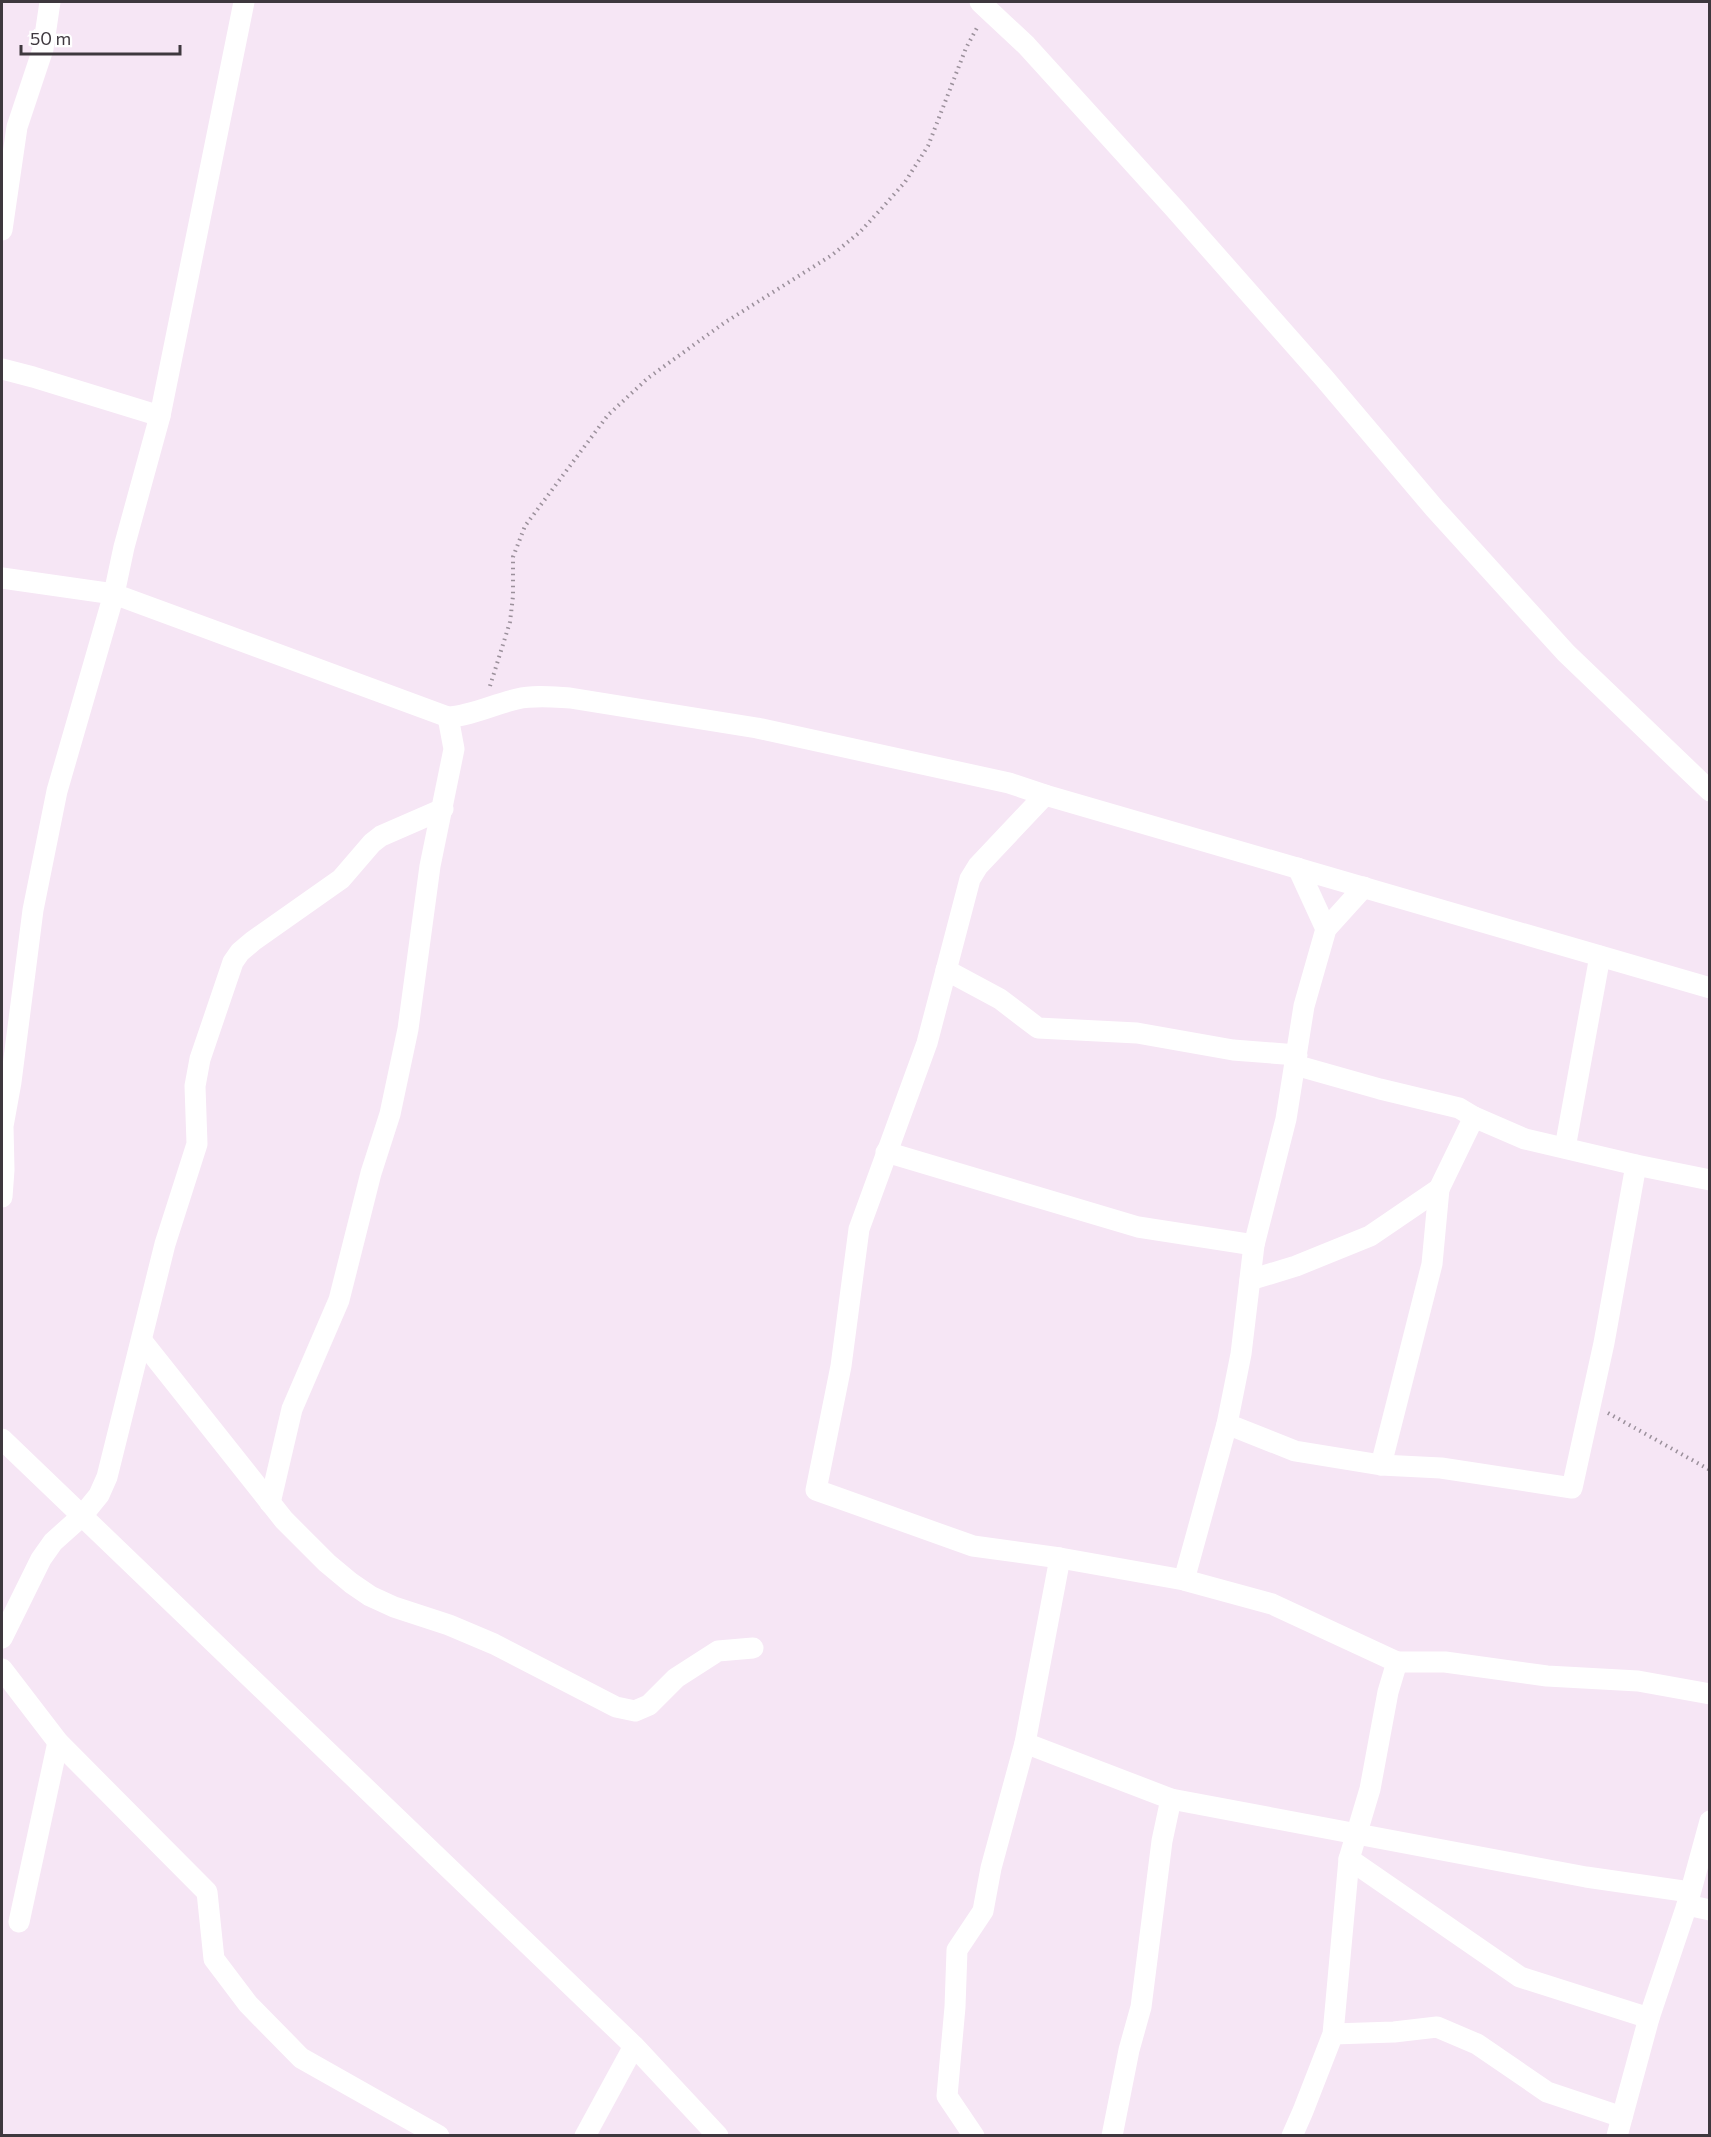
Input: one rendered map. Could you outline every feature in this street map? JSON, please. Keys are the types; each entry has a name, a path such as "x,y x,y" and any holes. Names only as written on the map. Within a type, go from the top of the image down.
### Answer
{"street":[{"path":"2,230 18,127 43,50 50,2"},
{"path":"2,1197 3,1126 11,1082 33,910 57,791 114,594 124,547 160,416 244,2"},
{"path":"984,6 1026,45 1166,200 1324,378 1435,509 1566,653 1710,791"},
{"path":"2,369 160,416"},
{"path":"2,578 114,594 448,717 461,716 518,699 545,696 570,698 758,728 1009,783 1710,988"},
{"path":"270,1503 292,1409 339,1300 371,1173 390,1114 408,1029 430,866 454,749 448,717"},
{"path":"1045,795 978,866 970,879 927,1043 859,1229 841,1366 816,1490 973,1546 1060,1558 1185,1580 1272,1604 1397,1662 1445,1662 1547,1676 1638,1681 1710,1694"},
{"path":"2,1638 41,1559 53,1542 82,1516 99,1495 107,1477 165,1244 197,1144 195,1086 200,1059 233,962 253,940 341,879 372,843 387,833 443,808"},
{"path":"1298,868 1326,930"},
{"path":"1185,1580 1227,1424 1241,1354 1254,1245 1286,1119 1304,1006 1326,930 1364,887"},
{"path":"1565,1148 1600,956"},
{"path":"946,970 1000,999 1038,1028 1137,1033 1296,1060 1380,1089 1459,1108 1525,1139 1710,1180"},
{"path":"1381,1465 1432,1264 1439,1189 1474,1117"},
{"path":"886,1152 1138,1227 1254,1245"},
{"path":"1227,1424 1295,1451 1381,1465 1441,1468 1572,1488 1604,1343 1636,1165"},
{"path":"1250,1280 1296,1266 1370,1236 1439,1189"},
{"path":"142,1341 284,1520 327,1563 370,1596 394,1607 449,1624 494,1644 616,1707 635,1711 649,1705 676,1678 718,1651 753,1648"},
{"path":"2,1439 634,2046 718,2136"},
{"path":"974,2136 946,2097 955,2007 957,1950 983,1911 991,1868 1025,1743 1060,1558"},
{"path":"1292,2136 1304,2111 1333,2034 1350,1859 1370,1789 1388,1692 1397,1662"},
{"path":"2,1670 58,1742 207,1892 214,1959 248,2004 301,2058 439,2136"},
{"path":"19,1922 58,1742"},
{"path":"1025,1743 1171,1799 1586,1877 1688,1899 1710,1910"},
{"path":"1112,2136 1129,2050 1141,2007 1162,1841 1171,1799"},
{"path":"1333,2034 1394,2032 1437,2027 1477,2044 1547,2092 1619,2127 1649,2018 1688,1899 1710,1821"},
{"path":"1350,1859 1520,1977 1649,2018"},
{"path":"585,2136 634,2046"}],"path":[{"path":"484,708 510,622 513,603 513,557 525,526 608,414 648,378 724,323 832,255 860,232 905,182 928,146 984,6"},
{"path":"1590,1404 1710,1470"}]}
